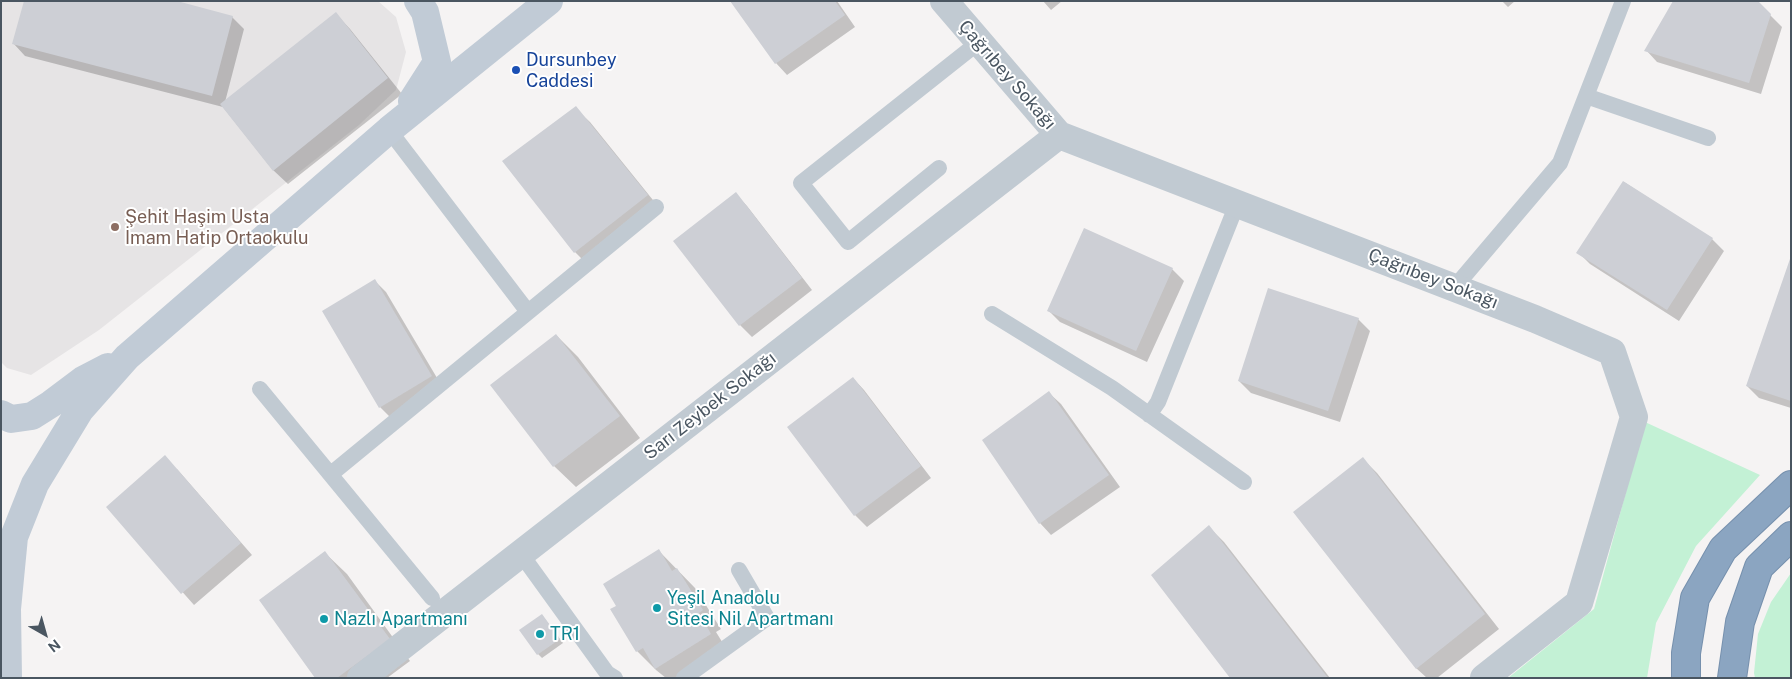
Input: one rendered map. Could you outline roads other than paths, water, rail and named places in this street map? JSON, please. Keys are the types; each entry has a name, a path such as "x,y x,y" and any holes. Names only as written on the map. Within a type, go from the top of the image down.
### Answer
{"highway":[{"path":"1686,678 1686,653 1695,598 1723,549 1791,485"},
{"path":"1732,678 1740,622 1759,567 1791,536"}],"main road":[{"path":"394,126 438,62 425,12 418,1"},
{"path":"8,678 6,609 14,537 35,484 80,410 127,357 394,126 549,1"},
{"path":"1,414 11,420 32,416 83,380 127,357"}],"street":[{"name":"Çağrıbey Sokağı","path":"944,1 1059,135 1535,318 1612,352 1634,417 1579,603 1484,678"},
{"name":"Sarı Zeybek Sokağı","path":"361,678 1059,135"}],"lane":[{"path":"1454,288 1560,163 1623,1"},
{"path":"940,168 848,242 801,184 979,42"},
{"path":"1586,96 1708,138"},
{"path":"394,126 528,312"},
{"path":"1149,415 1158,402 1237,204"},
{"path":"331,474 656,207"},
{"path":"992,314 1112,388 1244,482"},
{"path":"260,389 432,598"},
{"path":"520,554 607,674 615,678"},
{"path":"684,678 767,618 740,570"}],"place":[{"name":"Dursunbey Caddesi","path":"516,70"},
{"name":"Şehit Haşim Usta İmam Hatip Ortaokulu","path":"115,227"},
{"name":"Yeşil Anadolu Sitesi Nil Apartmanı","path":"657,608"},
{"name":"Nazlı Apartmanı","path":"324,619"},
{"name":"TR1","path":"540,634"}]}
